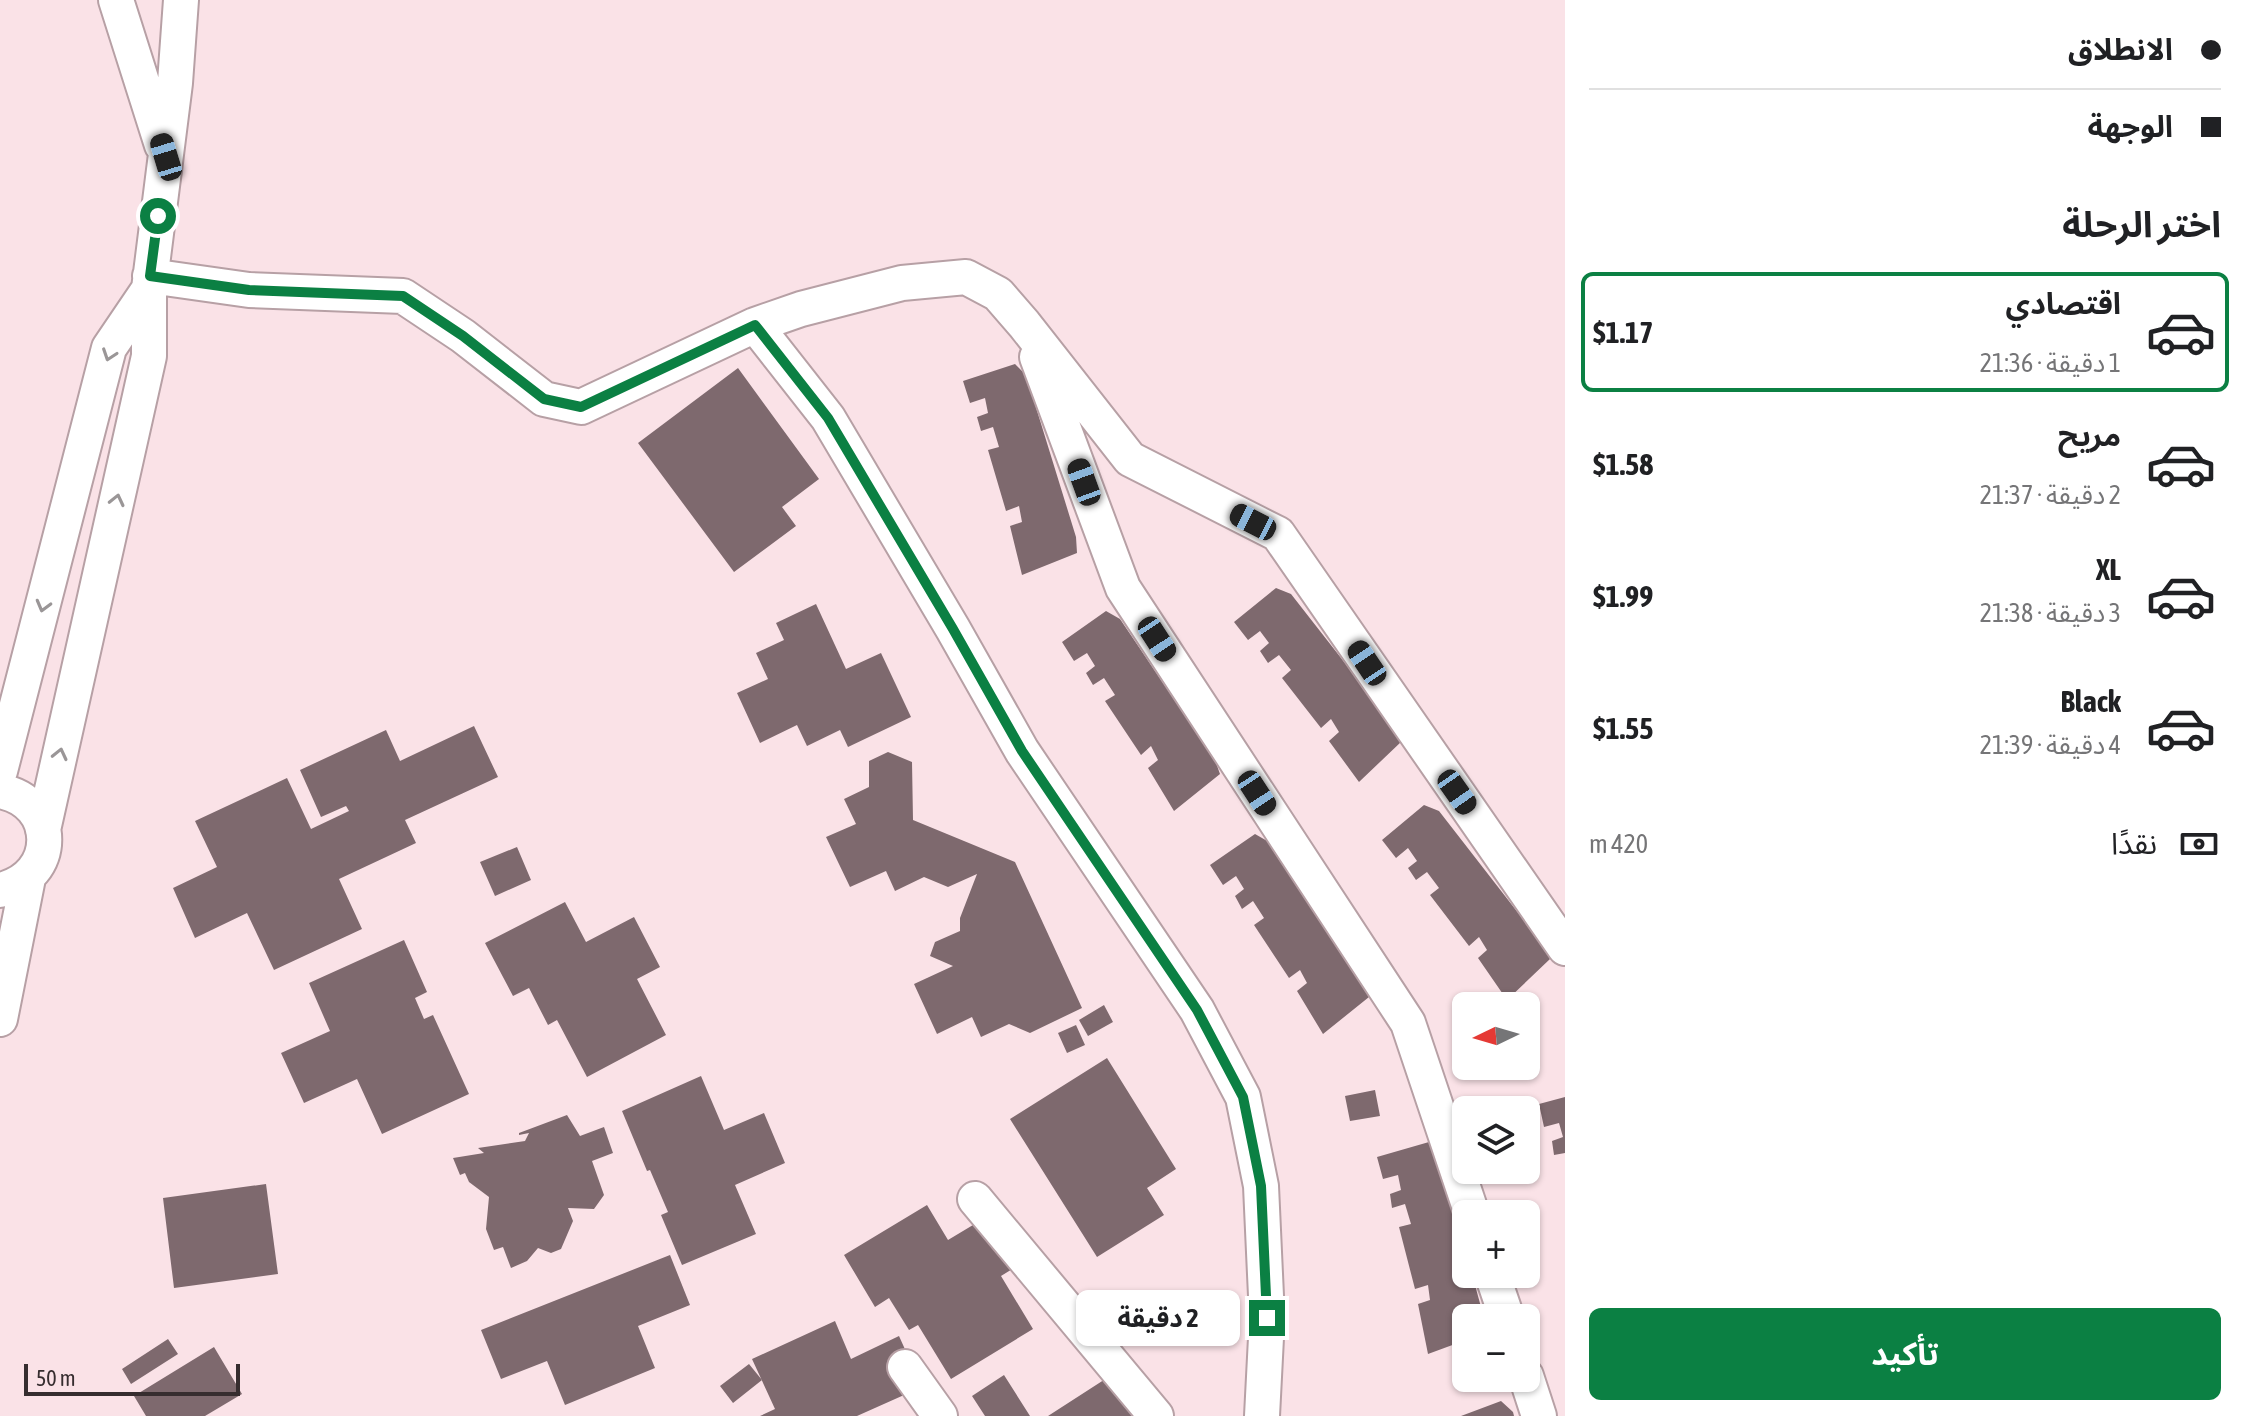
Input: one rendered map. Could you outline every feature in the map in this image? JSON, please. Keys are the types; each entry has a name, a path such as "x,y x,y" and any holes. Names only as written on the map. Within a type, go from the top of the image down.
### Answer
{"street":[{"path":"116,0 166,157"},
{"path":"0,1019 14,884 39,864 44,847 43,830 149,356 150,282 175,83 181,0"},
{"path":"150,282 249,290 403,296 463,336 544,399 581,407 755,325 801,309 902,283 966,277 998,294 1130,459 1278,534 1565,948"},
{"path":"0,771 109,348 150,282"},
{"path":"1024,324 1123,588 1408,1023 1467,1200"},
{"path":"755,325 828,418 1022,751 1197,1010 1243,1097 1261,1186 1267,1318 1262,1416"},
{"path":"0,791 12,793 26,801 37,814 43,830"},
{"path":"975,1199 1156,1416"},
{"path":"905,1367 940,1416"},
{"path":"1531,1392 1539,1416"}],"building":[{"path":"1015,364 1026,375 1076,537 1077,553 1022,575 1010,526 1022,522 1019,506 1006,511 988,450 999,447 993,427 981,431 977,417 988,413 985,398 970,403 963,381"},
{"path":"738,368 819,479 782,507 796,526 734,572 638,443"},
{"path":"1276,588 1291,594 1395,727 1402,741 1359,782 1329,741 1339,732 1331,719 1321,728 1282,678 1291,670 1279,655 1268,663 1260,651 1269,643 1260,631 1248,640 1234,622"},
{"path":"816,604 846,669 881,653 911,717 848,747 840,730 807,746 797,725 760,743 737,693 768,679 756,653 784,640 776,623"},
{"path":"1106,611 1120,619 1215,760 1220,774 1174,811 1148,768 1158,760 1151,746 1141,755 1105,701 1115,695 1104,678 1093,685 1086,673 1095,666 1087,653 1074,661 1062,642"},
{"path":"474,726 498,777 405,820 416,843 339,879 362,929 274,970 247,913 195,938 173,888 217,867 195,821 287,778 311,829 349,811 346,806 321,817 300,770 386,730 400,761"},
{"path":"888,752 912,762 913,820 1015,862 1082,1008 1030,1033 1009,1024 981,1037 972,1017 937,1034 914,984 953,966 930,956 935,942 960,931 960,918 977,874 948,887 924,877 895,891 886,871 850,887 826,837 856,824 844,799 869,787 869,761"},
{"path":"1424,805 1439,811 1543,945 1550,959 1515,992 1501,992 1478,958 1487,950 1479,937 1469,946 1430,895 1439,888 1427,872 1416,880 1408,868 1417,861 1408,848 1396,858 1382,840"},
{"path":"1255,834 1269,842 1364,983 1369,997 1323,1034 1297,991 1307,983 1300,970 1289,978 1254,925 1264,918 1253,901 1242,909 1235,896 1244,889 1236,876 1223,885 1210,865"},
{"path":"517,847 531,880 495,896 480,862"},
{"path":"565,902 586,942 634,917 660,967 637,979 666,1035 587,1077 557,1020 548,1025 529,988 513,996 485,943"},
{"path":"404,940 427,992 415,998 424,1019 433,1015 469,1094 382,1134 357,1079 304,1103 281,1053 330,1031 309,983"},
{"path":"1104,1005 1113,1022 1088,1036 1079,1020"},
{"path":"1076,1025 1085,1045 1067,1053 1058,1033"},
{"path":"1107,1058 1176,1169 1147,1188 1164,1215 1097,1257 1010,1119"},
{"path":"701,1076 724,1130 764,1113 785,1163 735,1185 756,1234 682,1265 661,1215 668,1212 622,1111"},
{"path":"1375,1090 1380,1116 1350,1121 1345,1096"},
{"path":"1565,1097 1565,1153 1554,1155 1552,1141 1563,1137 1559,1123 1544,1127 1540,1104"},
{"path":"567,1115 580,1136 604,1127 613,1153 592,1161 604,1195 594,1209 568,1208 573,1221 561,1249 551,1253 538,1248 527,1261 511,1268 503,1247 494,1250 486,1229 489,1197 469,1182 465,1173 460,1175 453,1158 484,1153 478,1148 525,1141 529,1133 519,1133"},
{"path":"1429,1142 1440,1154 1452,1200 1452,1288 1476,1288 1480,1304 1452,1304 1452,1345 1428,1354 1418,1304 1430,1300 1428,1285 1415,1289 1399,1227 1411,1224 1405,1204 1392,1208 1390,1194 1401,1190 1398,1175 1383,1179 1377,1157"},
{"path":"266,1184 278,1274 174,1288 163,1198"},
{"path":"927,1205 948,1240 993,1213 1022,1263 1001,1276 1033,1329 951,1379 918,1325 909,1330 889,1298 875,1307 844,1255"},
{"path":"670,1255 690,1305 638,1326 655,1368 565,1405 547,1361 501,1379 481,1330"},
{"path":"835,1321 851,1359 899,1336 922,1387 857,1416 760,1416 775,1409 752,1359"},
{"path":"168,1339 178,1354 131,1384 122,1369"},
{"path":"214,1347 242,1394 205,1416 146,1416 134,1396"},
{"path":"749,1364 762,1380 733,1403 720,1386"},
{"path":"1004,1375 1030,1416 985,1416 972,1396"},
{"path":"1110,1376 1137,1416 1048,1416"},
{"path":"1501,1401 1514,1416 1461,1416"}],"route":[{"path":"158,216 150,276 249,290 403,296 463,336 544,399 581,407 755,325 828,418 1022,751 1197,1010 1243,1097 1261,1186 1267,1318"}]}
